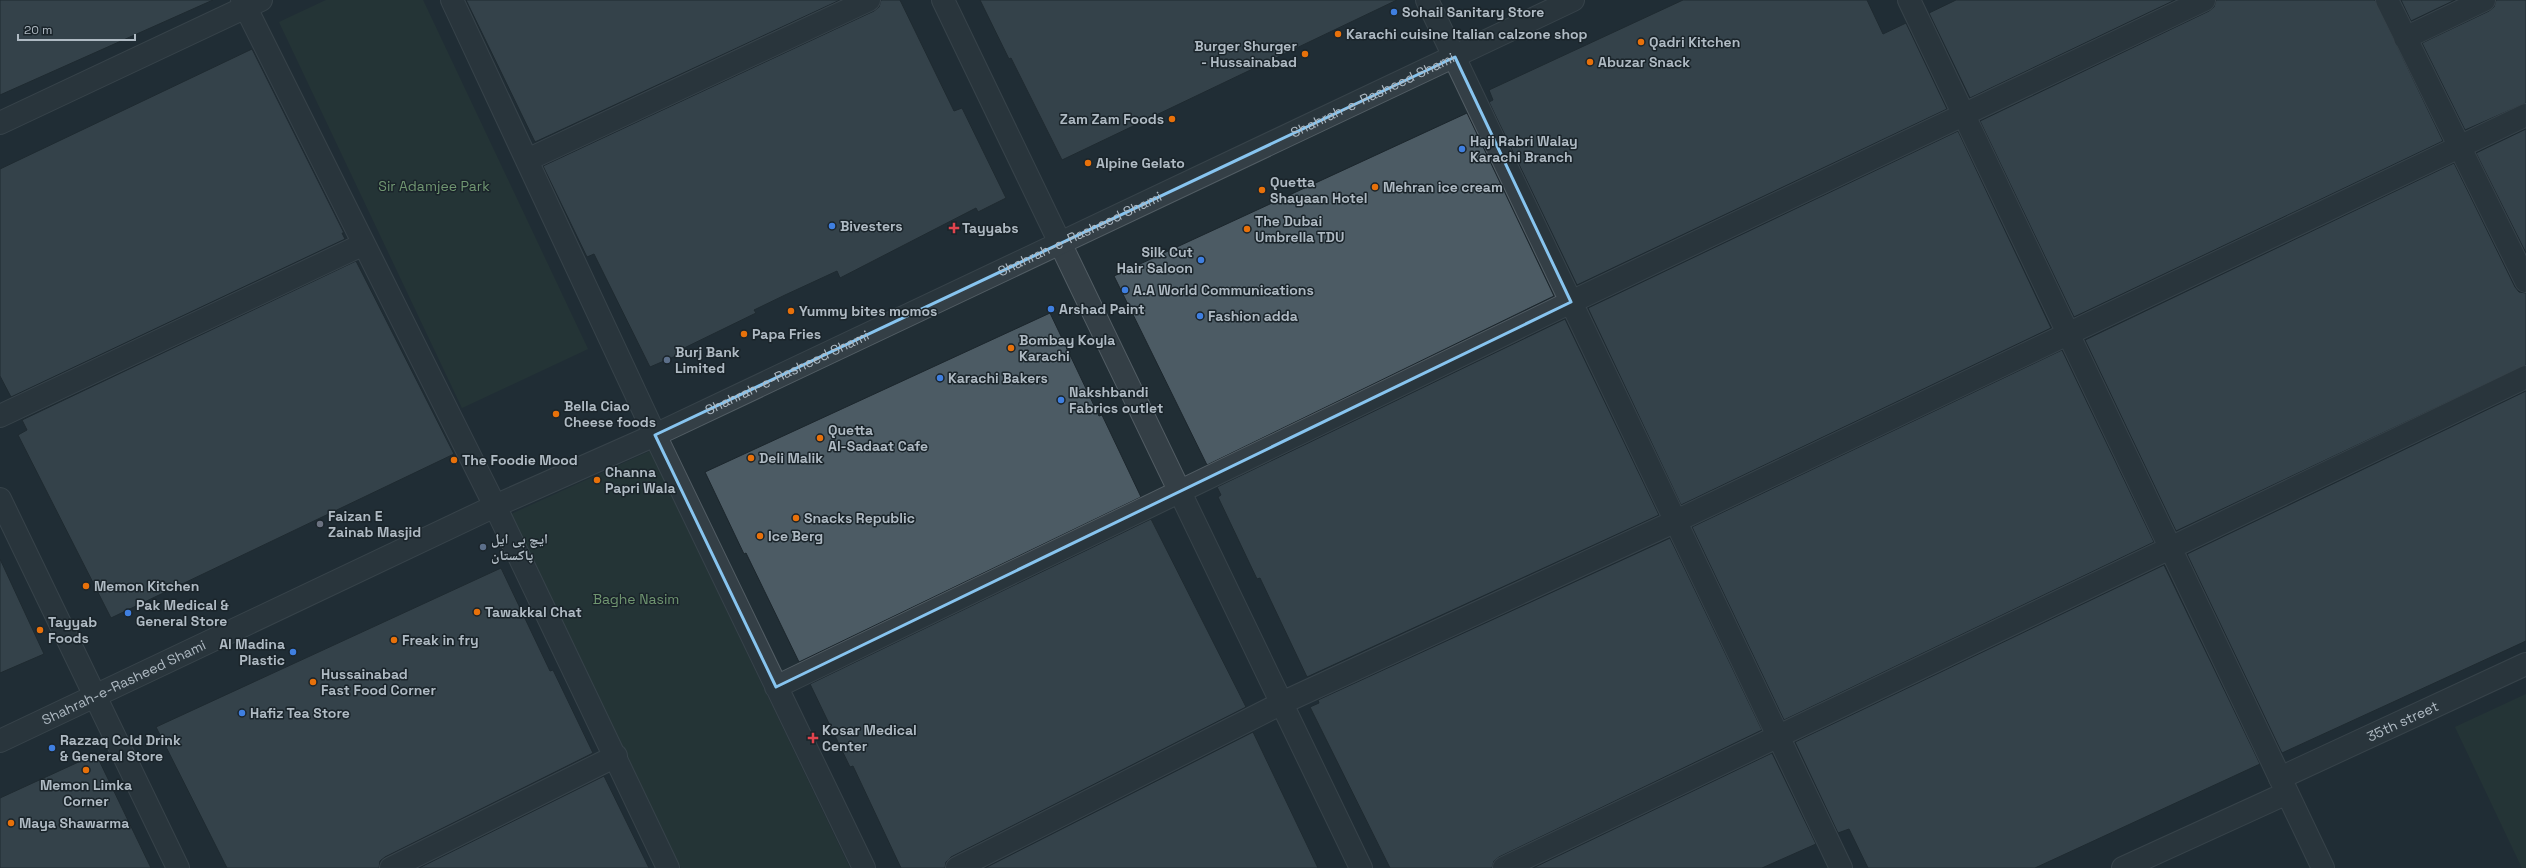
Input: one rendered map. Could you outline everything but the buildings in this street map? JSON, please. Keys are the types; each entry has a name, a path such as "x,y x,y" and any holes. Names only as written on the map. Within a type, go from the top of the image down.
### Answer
{"street":[{"path":"452,0 655,435 864,868"},
{"path":"526,160 869,0"},
{"path":"943,0 1361,868"},
{"path":"1427,0 1841,868"},
{"name":"Shahrah-e-Rasheed Shami","path":"0,741 495,506 655,435 1573,0"},
{"path":"1909,0 2323,868"},
{"path":"776,687 1571,302 1964,116 2204,0"},
{"path":"2387,0 2526,281"},
{"path":"2406,38 2484,0"},
{"path":"0,123 249,2 364,244 495,506 616,756 668,868"},
{"path":"957,868 1282,703 1676,521 2458,146 2526,115"},
{"path":"0,416 364,244"},
{"path":"1504,868 1779,738 2526,377"},
{"path":"0,499 178,868"},
{"name":"35th street","path":"2123,868 2526,664"},
{"path":"391,868 616,756"}],"highlighted area":[{"path":"1455,57 1571,302 776,687 655,435"}],"green space":[{"name":"Sir Adamjee Park","path":"326,0 423,0 588,349 462,408 279,22"},
{"name":"Baghe Nasim","path":"650,451 850,868 681,868 511,514"},
{"path":"2526,694 2526,868 2522,868 2455,727"}],"place":[{"name":"Sohail Sanitary Store","path":"1394,12"},
{"name":"Karachi cuisine Italian calzone shop","path":"1338,34"},
{"name":"Qadri Kitchen","path":"1641,42"},
{"name":"Burger Shurger - Hussainabad","path":"1305,54"},
{"name":"Abuzar Snack","path":"1590,62"},
{"name":"Zam Zam Foods","path":"1172,119"},
{"name":"Haji Rabri Walay Karachi Branch","path":"1462,149"},
{"name":"Alpine Gelato","path":"1088,163"},
{"name":"Mehran ice cream","path":"1375,187"},
{"name":"Quetta Shayaan Hotel","path":"1262,190"},
{"name":"Bivesters","path":"832,226"},
{"name":"Tayyabs","path":"954,228"},
{"name":"The Dubai Umbrella TDU","path":"1247,229"},
{"name":"Silk Cut Hair Saloon","path":"1201,260"},
{"name":"A.A World Communications","path":"1125,290"},
{"name":"Arshad Paint","path":"1051,309"},
{"name":"Yummy bites momos","path":"791,311"},
{"name":"Fashion adda","path":"1200,316"},
{"name":"Papa Fries","path":"744,334"},
{"name":"Bombay Koyla Karachi","path":"1011,348"},
{"name":"Burj Bank Limited","path":"667,360"},
{"name":"Karachi Bakers","path":"940,378"},
{"name":"Nakshbandi Fabrics outlet","path":"1061,400"},
{"name":"Bella Ciao Cheese foods","path":"556,414"},
{"name":"Quetta Al-Sadaat Cafe","path":"820,438"},
{"name":"Deli Malik","path":"751,458"},
{"name":"The Foodie Mood","path":"454,460"},
{"name":"Channa Papri Wala","path":"597,480"},
{"name":"Snacks Republic","path":"796,518"},
{"name":"Faizan E Zainab Masjid","path":"320,524"},
{"name":"Ice Berg","path":"760,536"},
{"name":"ایچ بی ایل پاکستان","path":"483,547"},
{"name":"Memon Kitchen","path":"86,586"},
{"name":"Tawakkal Chat","path":"477,612"},
{"name":"Pak Medical & General Store","path":"128,613"},
{"name":"Tayyab Foods","path":"40,630"},
{"name":"Freak in fry","path":"394,640"},
{"name":"Al Madina Plastic","path":"293,652"},
{"name":"Hussainabad Fast Food Corner","path":"313,682"},
{"name":"Hafiz Tea Store","path":"242,713"},
{"name":"Kosar Medical Center","path":"813,738"},
{"name":"Razzaq Cold Drink & General Store","path":"52,748"},
{"name":"Memon Limka Corner","path":"86,770"},
{"name":"Maya Shawarma","path":"11,823"}]}
